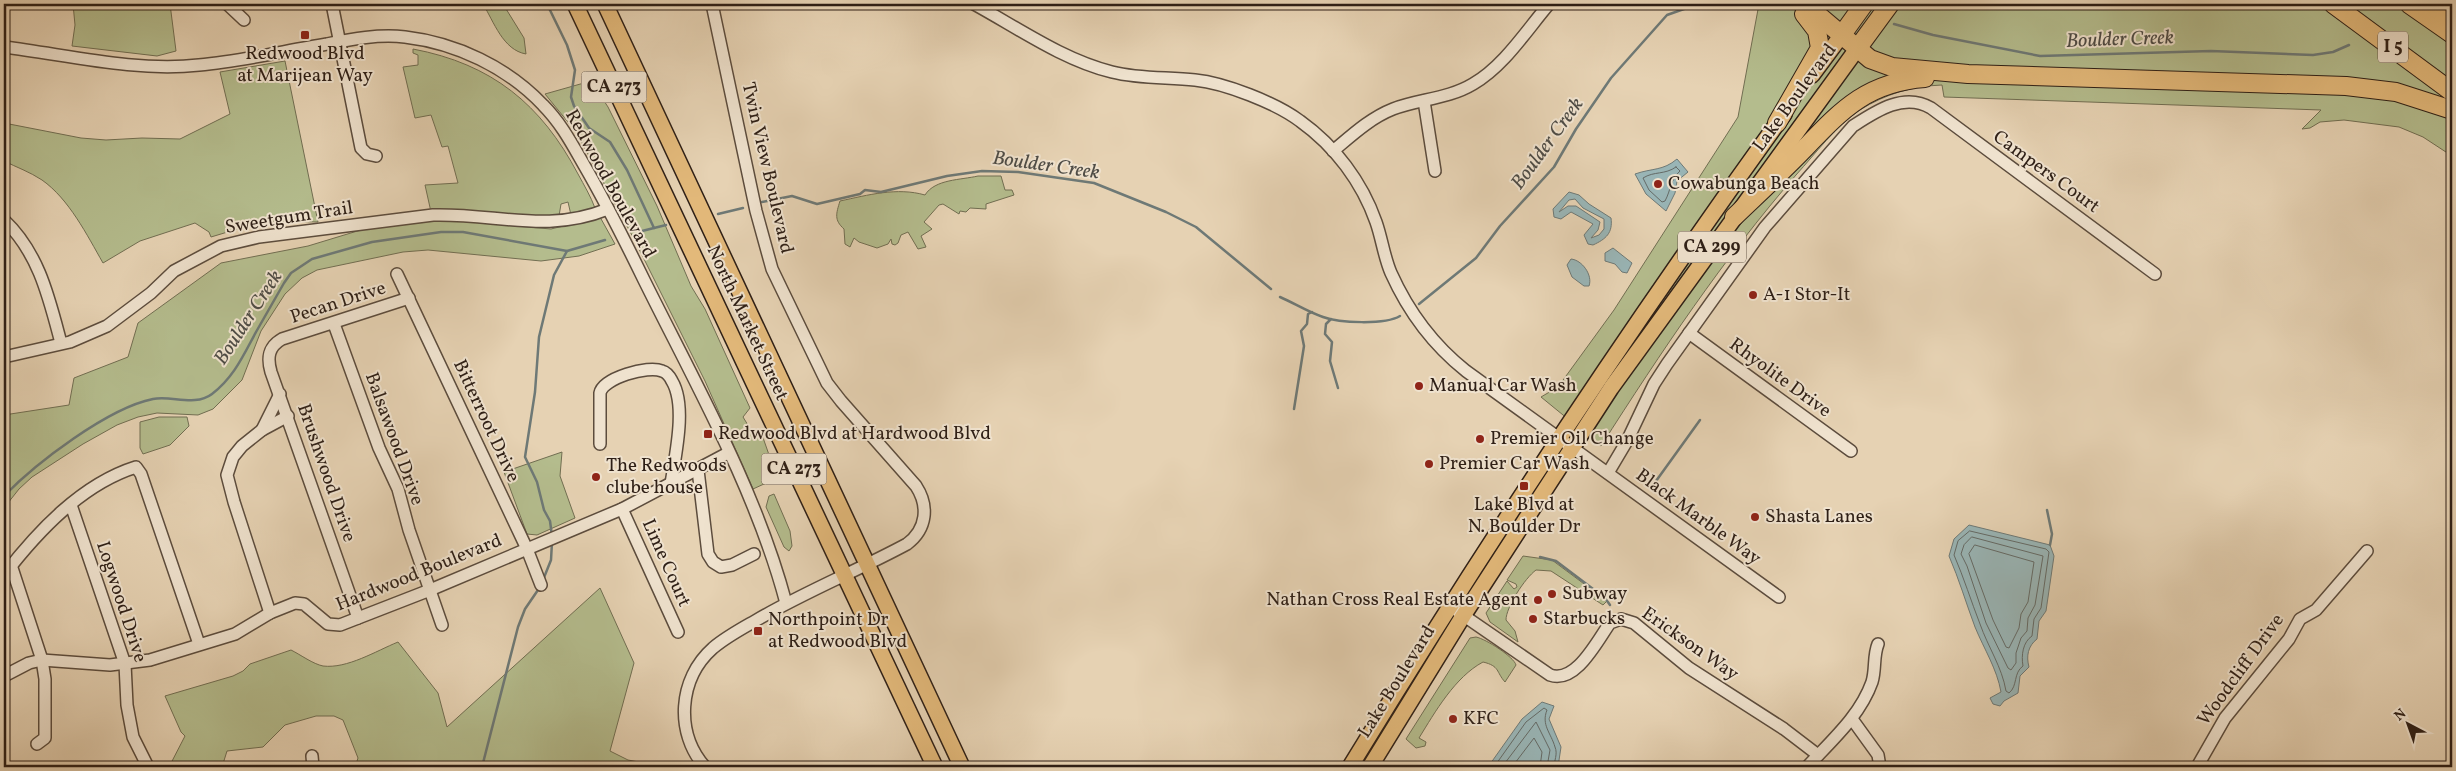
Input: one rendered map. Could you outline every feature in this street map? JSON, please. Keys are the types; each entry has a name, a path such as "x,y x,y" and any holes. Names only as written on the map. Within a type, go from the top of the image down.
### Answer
{"highway":[{"path":"1777,124 1820,48 1817,30 1795,4"},
{"path":"1805,4 1857,49 1870,59 1884,66 1968,74 2346,86 2396,92 2452,110"},
{"name":"Lake Boulevard","path":"1841,36 1864,4"},
{"name":"Lake Boulevard","path":"1857,49 1890,4"},
{"name":"I 5","path":"2333,4 2452,92"},
{"name":"I 5","path":"2409,4 2452,34"},
{"path":"2432,4 2452,23"},
{"path":"1734,217 1831,120 1857,100 1906,80 1968,74"}],"main road":[{"name":"North Market Street","path":"575,4 935,767"},
{"name":"North Market Street","path":"605,4 962,767"},
{"name":"Lake Boulevard","path":"1370,767 1457,611 1559,438 1638,321 1841,36"},
{"name":"Lake Boulevard","path":"1350,767 1653,328 1857,49"}],"street":[{"path":"227,4 244,20"},
{"path":"332,4 361,148 367,154 376,156"},
{"name":"Twin View Boulevard","path":"705,767 695,754 686,734 686,698 694,673 709,652 722,642 786,604 907,544 914,539 924,522 923,500 916,486 841,402 827,383 772,269 756,210 715,4"},
{"name":"Black Marble Way","path":"974,4 1074,59 1096,68 1141,78 1196,80 1255,97 1300,121 1333,151 1367,198 1390,271 1417,321 1438,347 1571,448 1779,598"},
{"path":"1333,151 1384,113 1444,97 1485,77 1504,58 1550,4"},
{"name":"Redwood Boulevard","path":"4,47 169,67 212,64 340,41 383,36 428,41 477,58 510,77 537,99 559,124 608,209 728,453 763,529 786,604"},
{"path":"1424,101 1435,171"},
{"name":"Campers Court","path":"1689,333 1772,219 1848,131 1867,117 1902,102 1914,101 1931,108 2155,274"},
{"name":"Sweetgum Trail","path":"4,357 61,343 107,326 150,293 174,270 221,246 259,237 432,215 460,214 551,223 585,217 608,209"},
{"path":"4,220 24,243 47,288 61,343"},
{"name":"Bitterroot Drive","path":"397,274 527,549 540,585"},
{"name":"Pecan Drive","path":"278,342 409,298"},
{"name":"Balsawood Drive","path":"334,324 379,448 398,489 409,530 442,624"},
{"path":"1608,473 1627,441 1654,384 1689,333"},
{"name":"Rhyolite Drive","path":"1689,333 1851,451"},
{"name":"Brushwood Drive","path":"278,342 271,349 268,360 358,618"},
{"path":"600,444 600,393 603,386 608,381 640,372 663,371 672,380 679,402 672,484"},
{"path":"262,430 280,394"},
{"path":"270,613 228,484 227,475 230,463 242,446 262,430 288,416"},
{"name":"Hardwood Boulevard","path":"4,676 23,665 42,660 125,664 150,660 235,634 270,613 300,603 328,624 340,625 430,590 622,509 728,453"},
{"path":"37,744 45,738 45,679 42,660 7,570 41,531 70,505 116,473 136,467 141,474 199,644"},
{"path":"698,470 708,554 713,562 720,567 728,566 754,554"},
{"name":"Logwood Drive","path":"70,505 125,664 127,705 133,737 148,767"},
{"name":"Lime Court","path":"622,509 678,632"},
{"name":"Woodcliff Drive","path":"2197,767 2225,718 2289,639 2300,619 2316,610 2367,552"},
{"name":"Erickson Way","path":"1457,611 1550,675 1558,677 1573,671 1610,623 1618,620 1628,620 1689,668 1784,728 1818,755"},
{"path":"1807,767 1852,719 1872,681 1875,651 1878,644"},
{"path":"1852,719 1878,755 1880,767"}],"green space":[{"path":"73,4 170,4 176,51 157,56 72,46 75,25"},
{"path":"483,4 503,4 524,38 526,54 511,47 505,41"},
{"path":"1759,4 2452,4 2452,156 2423,137 2399,127 2344,120 2320,122 2310,128 2302,129 2321,110 1944,97 1942,85 1920,87 1889,95 1860,110 1842,124 1818,149 1769,207 1694,307 1601,446 1541,397 1558,387 1614,310 1738,117"},
{"path":"413,49 467,65 511,91 548,127 564,149 595,208 571,215 568,202 561,204 559,216 556,218 431,212 425,185 458,183 448,146 442,147 431,115 415,118 403,67 418,65 418,55 413,53"},
{"path":"285,61 318,222 264,221 211,237 209,232 195,223 140,241 103,263 77,218 61,197 42,180 4,161 4,123 81,138 106,140 142,138 180,139 230,114 220,72"},
{"path":"591,81 608,107 657,206 691,286 705,309 750,408 743,417 754,435 761,432 774,469 775,479 753,489 705,381 634,239 576,132 545,94"},
{"path":"978,176 1001,176 1005,190 1012,190 1014,195 986,204 986,209 970,208 966,212 960,211 959,214 943,204 939,205 924,222 932,229 921,236 926,247 918,249 908,232 901,235 898,243 895,245 892,244 891,239 888,244 877,248 859,242 854,238 850,247 845,244 844,229 837,220 840,201 872,194 893,192 925,195 929,190 942,183"},
{"path":"600,217 615,244 579,256 541,261 428,250 403,252 317,270 302,278 285,294 261,331 242,380 213,409 198,415 157,413 138,417 117,425 83,444 32,477 19,489 4,508 4,415 69,405 74,378 128,357 138,323 221,263 308,246 364,229 435,219 551,229"},
{"path":"159,417 187,417 189,426 170,445 143,454 140,448 140,422"},
{"path":"562,452 560,476 575,518 537,535 527,534 504,472"},
{"path":"774,494 790,531 792,546 789,551 784,547 766,507 769,496"},
{"path":"1523,556 1552,560 1607,601 1603,605 1551,571 1536,570 1517,593 1507,614 1506,620 1515,631 1518,642 1490,622 1486,613 1507,581 1514,589 1517,587 1516,584 1507,580"},
{"path":"600,588 634,663 610,751 628,760 666,767 355,767 358,758 343,720 334,716 316,716 285,725 263,747 227,751 222,767 169,767 185,736 181,732 165,696 233,676 243,671 250,664 291,650 319,665 332,666 351,662 398,642 438,693 447,727"},
{"path":"1476,637 1499,649 1516,665 1505,682 1495,667 1483,662 1463,677 1446,696 1419,738 1426,742 1425,746 1416,748 1406,739 1470,638"}],"water":[{"name":"Cowabunga Beach","path":"1677,159 1688,172 1677,181 1675,193 1666,211 1646,194 1635,174 1662,167"},
{"path":"1569,192 1579,195 1611,218 1610,232 1598,243 1588,244 1584,235 1593,224 1571,212 1561,219 1554,217 1553,209","holes":["1575,199 1583,208 1604,219 1604,229 1599,235 1591,238 1598,230 1600,222 1576,206 1568,206 1559,212 1569,200"]},
{"path":"1613,248 1632,263 1627,273 1622,272 1615,264 1605,261 1605,253"},
{"path":"1571,259 1579,262 1586,269 1590,282 1589,286 1584,286 1572,277 1567,265"},
{"path":"1969,525 2050,545 2054,556 2046,611 2039,621 2037,639 2029,652 2029,667 2020,676 2018,693 2004,701 2000,706 1993,704 1990,698 2001,692 1999,684 1975,627 1949,556 1954,539"},
{"path":"1542,702 1554,706 1549,719 1561,747 1558,767 1488,767 1522,719"}],"waterway":[{"path":"547,4 567,45 575,70 571,97 574,106 589,128 610,142 627,170 654,228"},
{"name":"Boulder Creek","path":"1683,4 1688,7"},
{"name":"Boulder Creek","path":"1419,304 1476,258 1500,226 1554,167 1576,129 1611,78 1667,15 1698,4"},
{"name":"Boulder Creek","path":"1894,24 1933,35 2040,56 2211,51 2313,55 2333,52 2349,45"},
{"name":"Boulder Creek","path":"762,202 792,196 817,204 860,194 865,190 881,192 947,176 982,171 1018,172 1094,183 1166,212 1196,227 1271,289"},
{"name":"Boulder Creek","path":"718,214 743,208"},
{"name":"Boulder Creek","path":"642,231 666,225"},
{"name":"Boulder Creek","path":"4,496 53,453 115,413 135,404 153,399 198,400 212,394 226,381 237,366 291,273 312,259 372,242 441,232 463,232 567,251 605,240"},
{"path":"552,536 550,521 544,510 537,482 525,457 535,392 539,337 554,275 567,251"},
{"name":"Boulder Creek","path":"1280,297 1317,315 1340,321 1373,322 1400,316"},
{"path":"1294,409 1304,346 1301,331 1307,324 1308,314 1312,312"},
{"path":"1331,319 1326,324 1325,334 1332,342 1330,361 1338,388"},
{"path":"1651,488 1700,420"},
{"path":"2047,510 2052,534 2050,545"},
{"path":"543,580 551,560 552,542"},
{"path":"1540,557 1556,561 1605,598 1610,605"},
{"path":"482,767 518,627 525,609 540,587"}],"place":[{"name":"Redwood Blvd at Marijean Way","path":"305,35"},
{"name":"Cowabunga Beach","path":"1658,184"},
{"name":"A-1 Stor-It","path":"1753,295"},
{"name":"Manual Car Wash","path":"1419,386"},
{"name":"Redwood Blvd at Hardwood Blvd","path":"708,434"},
{"name":"Premier Oil Change","path":"1480,439"},
{"name":"Premier Car Wash","path":"1429,464"},
{"name":"The Redwoods clube house","path":"596,477"},
{"name":"Lake Blvd at N. Boulder Dr","path":"1524,486"},
{"name":"Shasta Lanes","path":"1755,517"},
{"name":"Subway","path":"1552,594"},
{"name":"Nathan Cross Real Estate Agent","path":"1538,600"},
{"name":"Starbucks","path":"1533,619"},
{"name":"Northpoint Dr at Redwood Blvd","path":"758,631"},
{"name":"KFC","path":"1453,719"}]}
